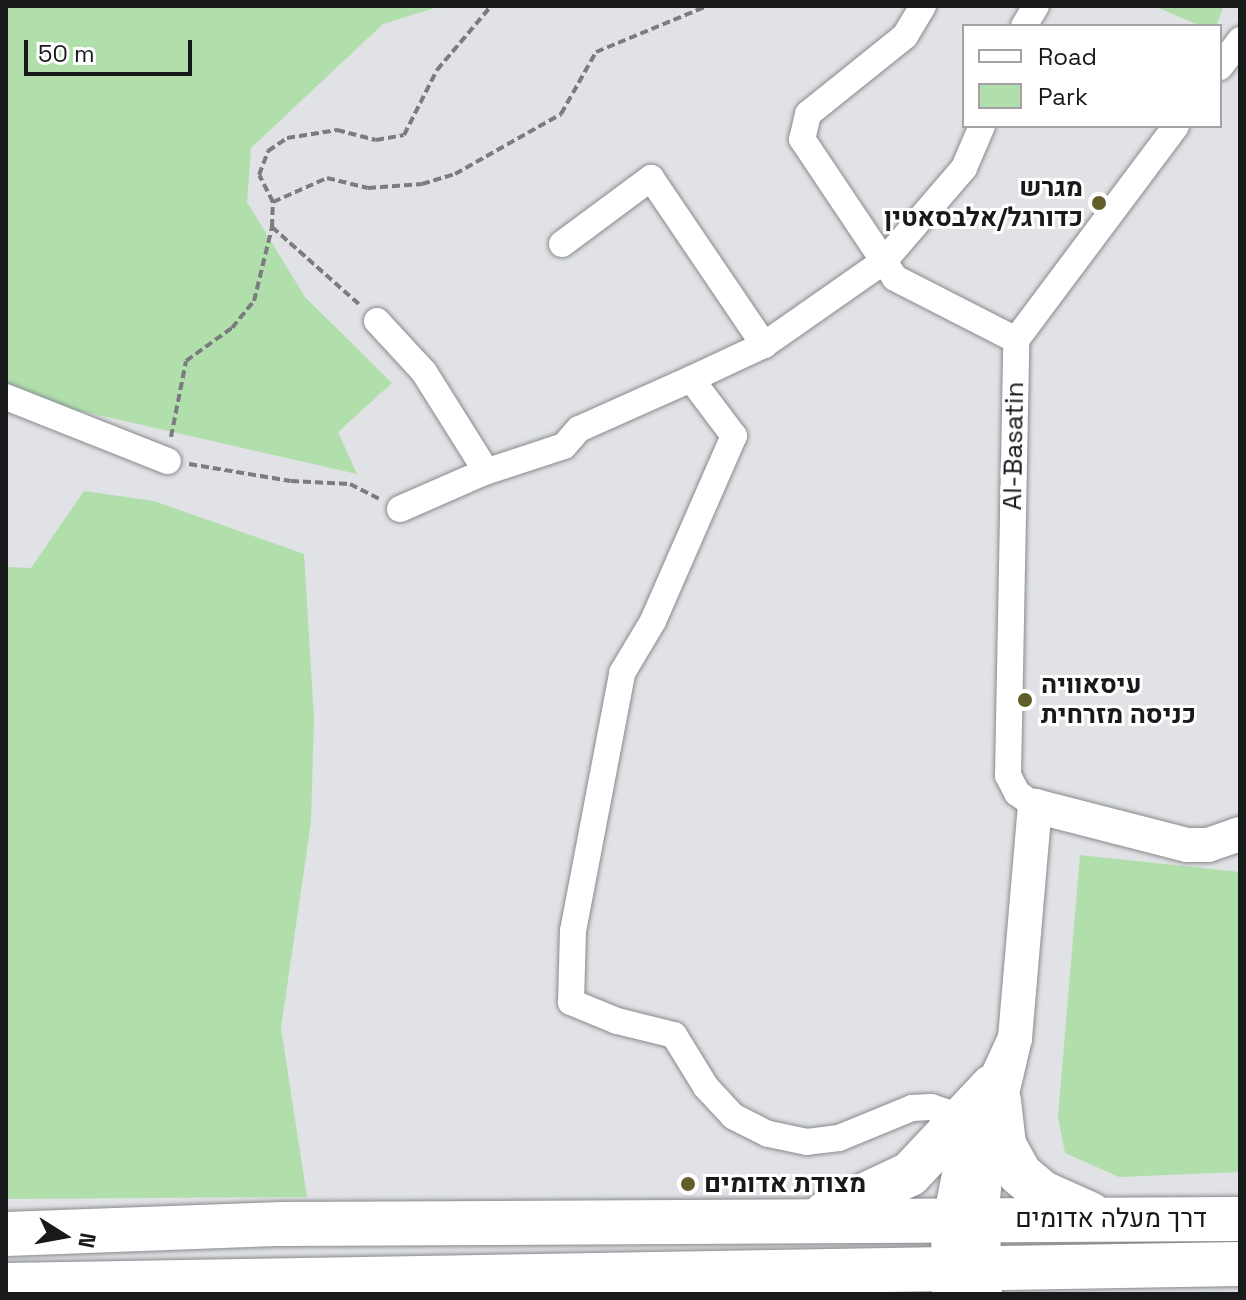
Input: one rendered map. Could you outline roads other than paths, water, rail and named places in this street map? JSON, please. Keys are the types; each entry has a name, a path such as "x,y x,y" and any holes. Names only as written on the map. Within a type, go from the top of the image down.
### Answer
{"highway":[{"path":"806,1222 910,1174 988,1117 1020,1174 1043,1193 1104,1220"},
{"name":"דרך מעלה אדומים","path":"6,1234 282,1224 1240,1219"},
{"name":"דרך מעלה אדומים","path":"6,1285 833,1269 970,1284 1103,1268 1240,1264"},
{"path":"1045,1294 1103,1268"},
{"path":"833,1269 896,1294"}],"main road":[{"path":"966,1220 970,1284"}],"street":[{"path":"923,6 905,36 808,114 802,139 895,278 1016,340 1175,128"},
{"path":"1025,24 1036,6"},
{"path":"1222,64 1240,40"},
{"path":"400,509 486,471 564,446 579,429 764,345 884,261 964,168 981,128"},
{"path":"562,244 651,178 764,345"},
{"path":"377,321 424,372 486,471"},
{"name":"Al-Basatin","path":"1016,340 1007,764 1017,793 1035,806"},
{"path":"691,379 734,436 653,621 622,673 573,931 571,1002 617,1021 674,1035 706,1087 733,1116 768,1134 807,1142 839,1138 912,1108 931,1107 988,1117"},
{"path":"6,397 168,461"},
{"path":"966,1220 988,1117 1015,1038 1035,806 1187,845 1208,845 1240,834"}],"place":[{"name":"מגרש כדורגל/אלבסאטין","path":"1099,203"},
{"name":"עיסאוויה כניסה מזרחית","path":"1025,700"},
{"name":"מצודת אדומים","path":"688,1184"}]}
